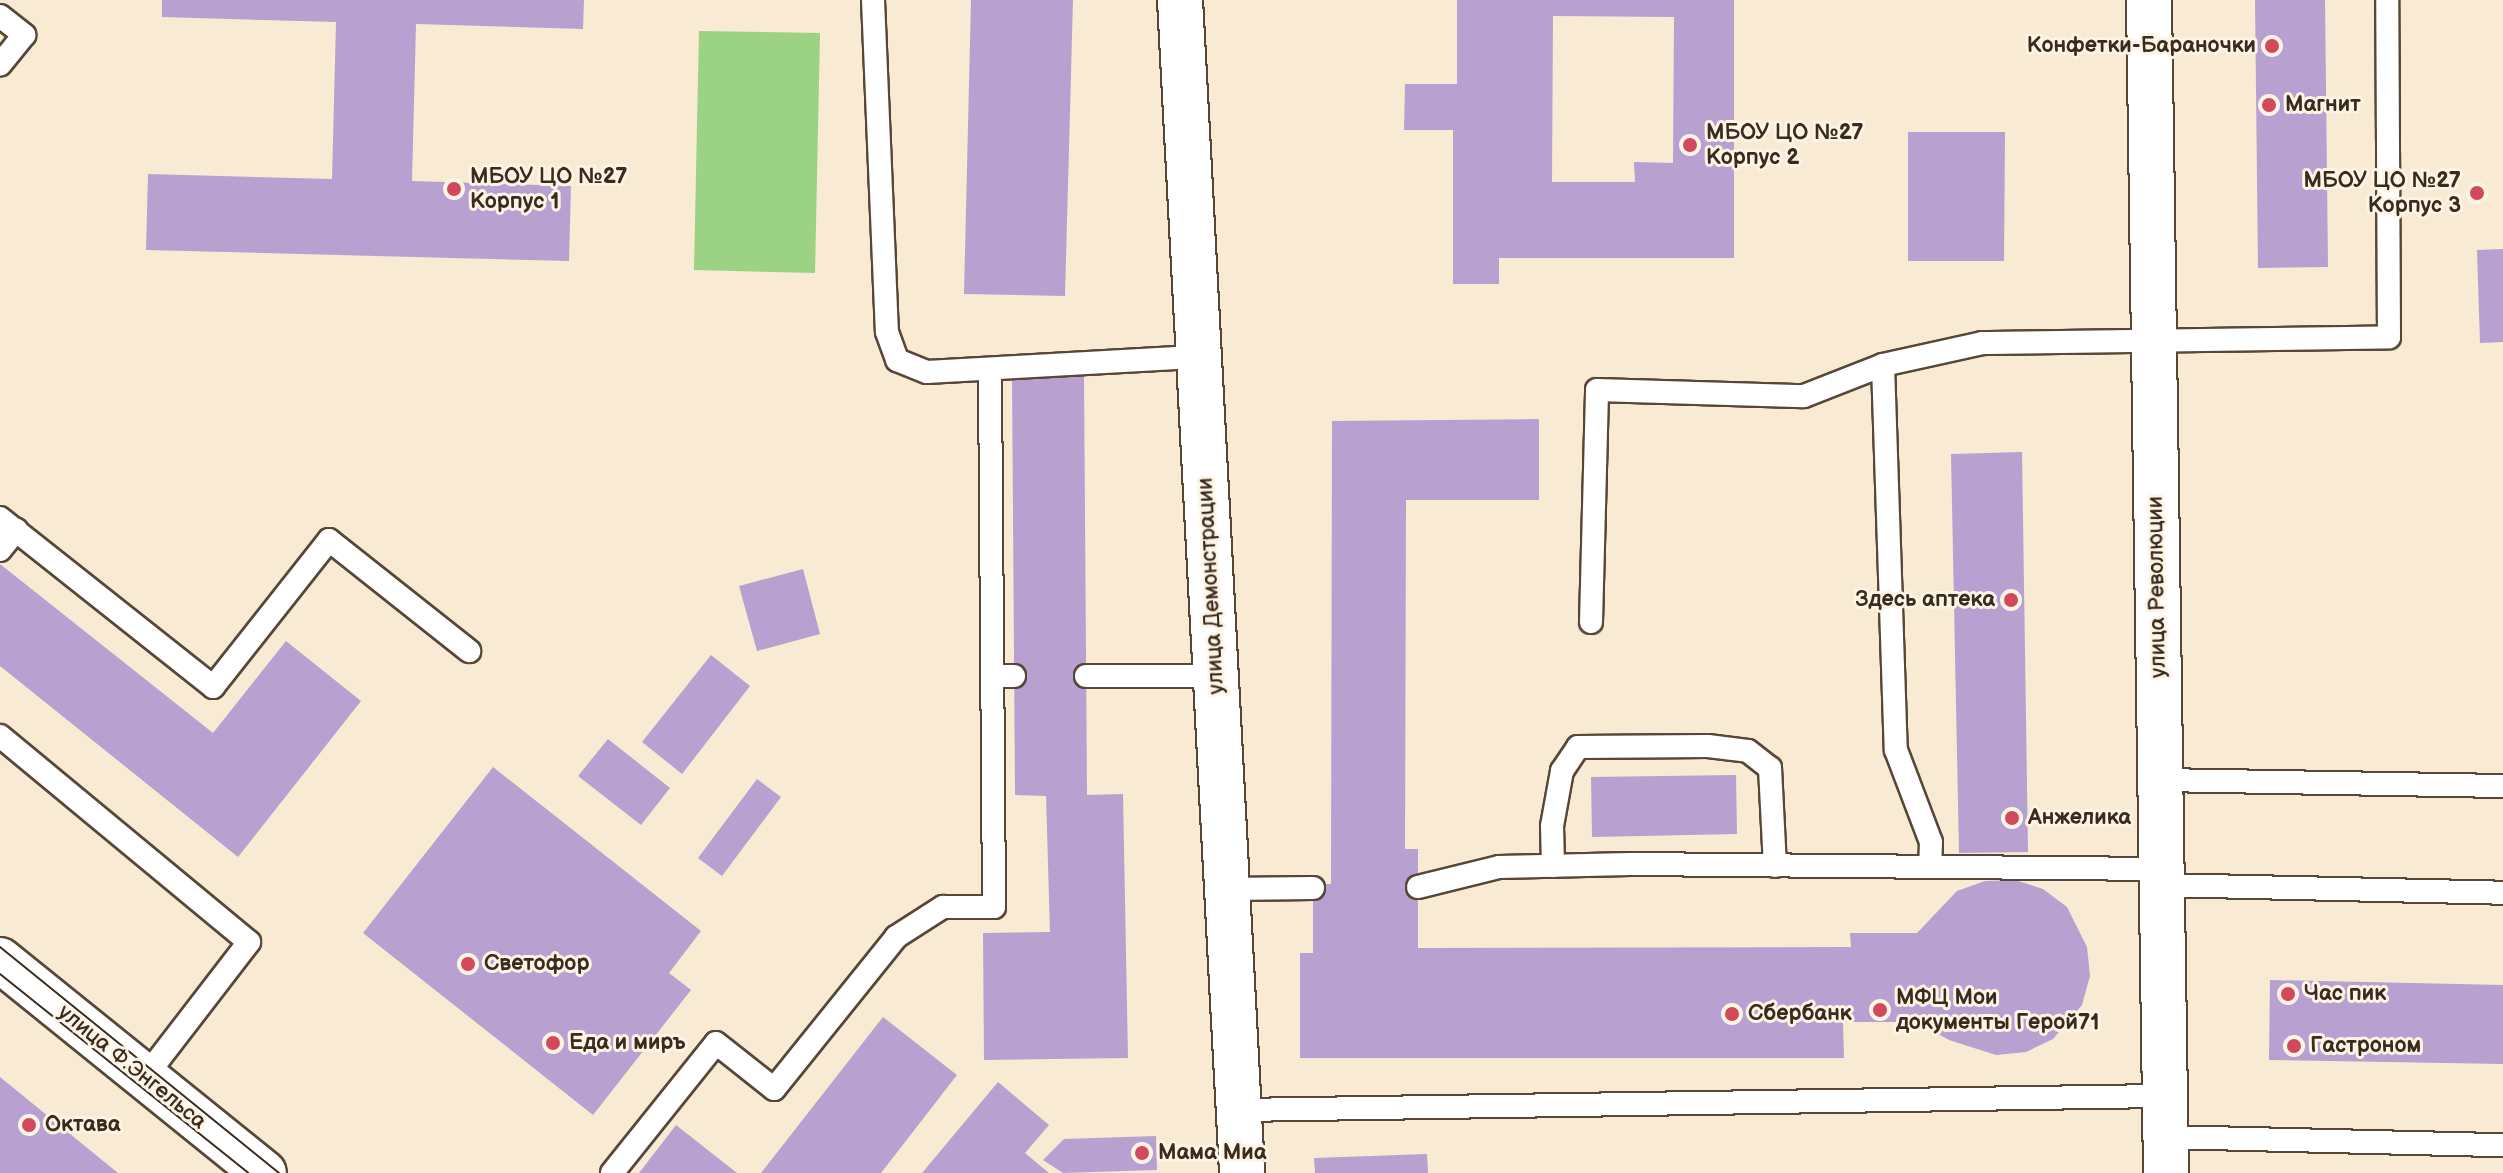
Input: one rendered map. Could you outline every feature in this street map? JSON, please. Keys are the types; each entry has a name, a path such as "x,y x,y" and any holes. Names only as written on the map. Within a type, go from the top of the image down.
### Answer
{"street":[{"name":"улица Демонстрации","path":"1180,0 1242,1173"},
{"name":"улица Революции","path":"2149,0 2166,1136"},
{"name":"улица Ф.Энгельса","path":"0,960 264,1173"}],"lane":[{"path":"873,0 887,332 897,360 927,372 990,371 1199,357"},
{"path":"1591,622 1597,390 1804,396 1883,365 1982,343 2389,337 2387,0"},
{"path":"0,16 24,35 0,65"},
{"path":"1883,365 1896,750 1931,842 1930,867"},
{"path":"612,1173 716,1043 774,1089 896,937 943,907 994,907 1003,676 990,371"},
{"path":"0,550 8,524 213,687 329,540 469,651"},
{"path":"1086,676 1216,676"},
{"path":"0,736 249,942 145,1077"},
{"path":"1553,866 1552,826 1562,771 1578,747 1708,746 1748,751 1770,768 1775,866"},
{"path":"2160,780 2503,786"},
{"path":"1418,887 1499,867 1775,866 1930,867 2503,893"},
{"path":"1227,889 1313,888"},
{"path":"1239,1110 2503,1145"}],"green space":[{"path":"699,31 820,33 815,273 694,270"}],"building":[{"path":"162,0 584,0 583,29 416,24 412,181 571,186 569,261 146,250 148,174 332,179 336,22 162,17"},
{"path":"971,0 1073,0 1065,296 964,294"},
{"path":"1457,0 1734,0 1734,258 1499,258 1499,284 1453,284 1453,130 1404,130 1405,84 1457,84","holes":["1553,16 1674,17 1673,163 1634,162 1635,182 1552,182"]},
{"path":"2255,0 2325,0 2328,267 2258,268"},
{"path":"1908,132 2005,132 2004,261 1908,261"},
{"path":"2503,249 2503,342 2480,343 2477,250"},
{"path":"1084,375 1087,795 1123,794 1128,1058 984,1060 983,933 1050,932 1046,796 1015,795 1012,376"},
{"path":"1539,419 1539,500 1406,500 1405,849 1418,849 1418,948 1851,947 1850,933 1917,933 1957,891 1985,881 2015,880 2043,889 2067,907 2087,947 2090,976 2082,1005 2053,1039 2026,1052 1996,1055 1949,1040 1917,1022 1843,1022 1844,1058 1300,1058 1300,953 1313,953 1313,884 1331,884 1332,421"},
{"path":"2022,452 2028,852 1959,853 1951,454"},
{"path":"0,564 213,733 286,641 361,701 238,857 0,666"},
{"path":"803,569 820,634 757,651 739,586"},
{"path":"711,655 750,686 682,774 642,742"},
{"path":"608,739 670,788 641,825 578,776"},
{"path":"493,767 701,931 669,973 691,990 593,1115 363,933"},
{"path":"1736,775 1737,834 1592,837 1591,777"},
{"path":"757,779 781,797 722,876 698,858"},
{"path":"2270,980 2503,985 2503,1064 2269,1060"},
{"path":"883,1017 957,1075 881,1173 761,1173"},
{"name":"Октава","path":"0,1077 118,1173 0,1173"},
{"path":"998,1082 1049,1125 1025,1153 1049,1173 922,1173"},
{"path":"676,1125 737,1173 639,1173"},
{"path":"1156,1136 1157,1170 1063,1173 1043,1160 1064,1139"},
{"path":"1427,1154 1428,1173 1315,1173 1314,1158"}],"tram line":[{"path":"0,947 279,1173"},
{"path":"0,974 248,1173"}],"place":[{"name":"Конфетки-Бараночки","path":"2272,46"},
{"name":"Магнит","path":"2269,105"},
{"name":"МБОУ ЦО №27 Корпус 2","path":"1690,145"},
{"name":"МБОУ ЦО №27 Корпус 1","path":"454,189"},
{"name":"МБОУ ЦО №27 Корпус 3","path":"2477,193"},
{"name":"Здесь аптека","path":"2011,600"},
{"name":"Анжелика","path":"2012,818"},
{"name":"Светофор","path":"468,964"},
{"name":"Час пик","path":"2288,994"},
{"name":"МФЦ Мои документы Герой71","path":"1880,1010"},
{"name":"Сбербанк","path":"1732,1014"},
{"name":"Еда и миръ","path":"553,1043"},
{"name":"Гастроном","path":"2294,1046"},
{"name":"Октава","path":"29,1125"},
{"name":"Мама Миа","path":"1142,1153"}]}
